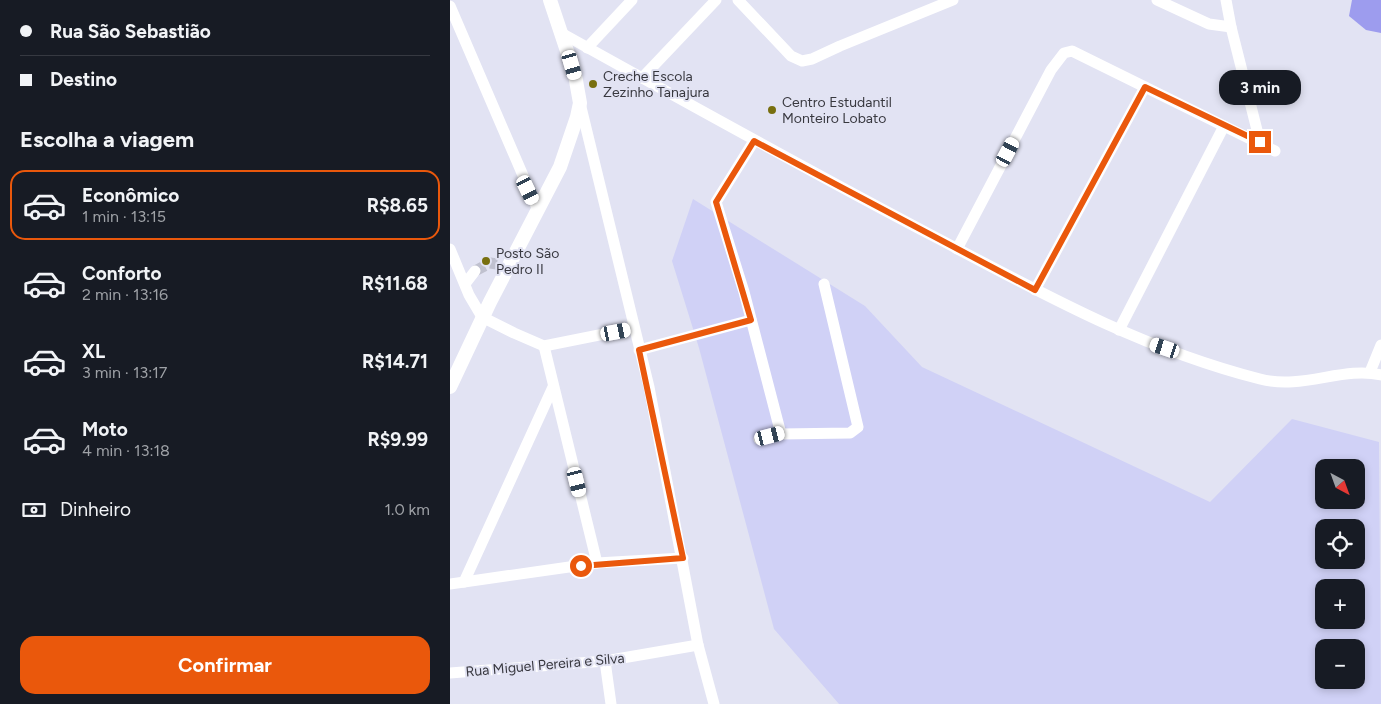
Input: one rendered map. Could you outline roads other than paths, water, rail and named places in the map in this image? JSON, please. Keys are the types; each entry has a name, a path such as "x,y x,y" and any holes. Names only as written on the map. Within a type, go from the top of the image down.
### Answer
{"main road":[{"path":"450,387 503,265 560,167 580,102 575,75 563,34 550,0"}],"street":[{"path":"587,48 632,0"},
{"path":"642,78 716,0"},
{"path":"738,0 791,56 802,62 953,0"},
{"path":"1157,0 1209,24 1232,27"},
{"path":"1226,0 1260,142"},
{"path":"450,6 537,208"},
{"path":"563,34 754,141 1035,290 1119,330 1213,364 1279,382 1301,382 1376,374 1381,344"},
{"path":"957,249 1051,70 1064,53 1072,51 1275,151"},
{"path":"1035,290 1145,87"},
{"path":"580,102 639,350 683,558 698,645 714,704"},
{"path":"1119,330 1224,126"},
{"path":"754,141 716,202 751,320 781,434"},
{"path":"450,249 482,317 544,346 634,328"},
{"path":"465,284 475,271"},
{"path":"759,439 781,434 850,433 858,427 824,284"},
{"path":"639,350 751,320"},
{"path":"544,346 597,563"},
{"path":"464,582 553,387"},
{"path":"450,584 597,563 683,558"},
{"name":"Rua Miguel Pereira e Silva","path":"450,673 605,661 698,645"},
{"path":"605,661 611,704"}],"tunnel":[{"path":"475,271 490,263 497,264"}],"place":[{"name":"Creche Escola Zezinho Tanajura","path":"593,84"},
{"name":"Centro Estudantil Monteiro Lobato","path":"772,110"},
{"name":"Posto São Pedro II","path":"486,261"}]}
